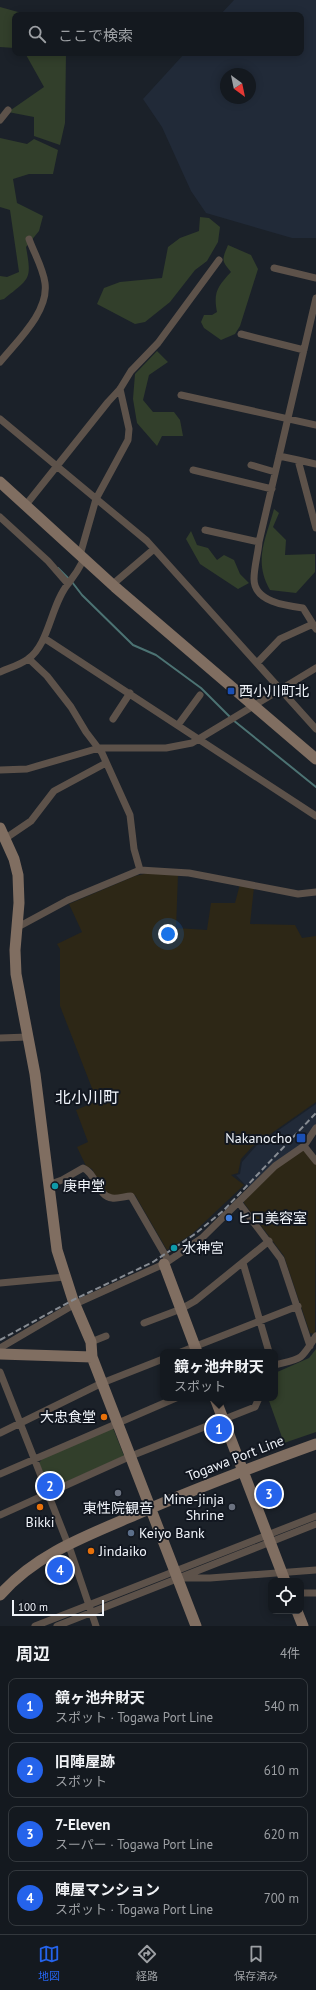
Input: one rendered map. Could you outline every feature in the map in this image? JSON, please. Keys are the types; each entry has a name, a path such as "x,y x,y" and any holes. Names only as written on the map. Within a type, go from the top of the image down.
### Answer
{"street":[{"path":"0,120 8,110"},
{"path":"0,362 41,310 45,294 43,274 29,239"},
{"path":"25,506 120,389 131,371 158,343 219,260"},
{"path":"274,268 316,278"},
{"path":"257,663 280,639 314,627 303,608 276,604 258,590 254,581 259,542 316,298"},
{"path":"241,334 304,350"},
{"path":"0,672 29,659 44,638 52,615 68,584 73,579 82,557 96,499 128,440 129,429 120,389"},
{"path":"182,395 316,425"},
{"path":"0,419 57,465 154,549 316,729"},
{"path":"279,456 316,464"},
{"path":"298,460 316,528"},
{"path":"251,465 275,472"},
{"path":"193,470 272,488"},
{"path":"0,482 82,557 316,759"},
{"path":"0,517 48,561 68,584"},
{"path":"205,530 259,542"},
{"path":"113,584 154,549"},
{"path":"44,638 316,816"},
{"path":"29,659 47,676 71,707 86,732 99,748 130,815 134,849 140,870"},
{"path":"0,770 27,769 99,748 176,747 200,739 316,668"},
{"path":"113,720 130,693"},
{"path":"178,725 200,695"},
{"path":"6,838 31,821 54,791 106,763"},
{"path":"0,828 6,838 18,875 18,927 15,950 16,974 35,1074 56,1250 65,1278 91,1342 92,1357 196,1626"},
{"path":"18,927 68,900 140,870 189,873 298,894 316,892"},
{"path":"0,1039 28,1037"},
{"path":"0,1348 75,1304 166,1262 202,1238 239,1203 274,1166 304,1146 316,1128"},
{"path":"304,1146 316,1161"},
{"path":"48,1185 62,1180 83,1168 89,1171 104,1194 112,1198 131,1196 166,1262 196,1349 298,1306"},
{"path":"239,1203 281,1258 310,1346"},
{"path":"144,1323 181,1309 195,1301 269,1241"},
{"path":"243,1263 268,1349"},
{"path":"0,1283 65,1278"},
{"path":"91,1342 106,1336"},
{"path":"278,1364 300,1359 305,1355 316,1336"},
{"path":"0,1354 92,1357"},
{"path":"0,1432 102,1383 160,1360"},
{"path":"0,1372 68,1544 96,1626"},
{"path":"0,1392 7,1388"},
{"path":"0,1474 169,1401"},
{"path":"216,1401 284,1576"},
{"path":"0,1515 131,1456 255,1406 258,1401"},
{"name":"Togawa Port Line","path":"1,1590 29,1567 68,1544 243,1470 316,1444"},
{"path":"35,1626 177,1574 269,1538 316,1516"},
{"path":"269,1538 316,1524"},
{"path":"57,1626 92,1613 177,1574 210,1578 284,1576 316,1570"},
{"path":"304,1593 316,1593"},
{"path":"298,1614 303,1626"}],"shaded area":[{"path":"234,0 316,0 316,238 292,238 206,213 191,191 162,127 143,99 182,56 304,56 304,12 223,12"},
{"path":"148,873 178,875 176,928 207,930 211,903 235,903 240,884 254,887 250,924 295,925 302,938 316,936 316,1102 252,1147 241,1159 238,1173 231,1175 244,1185 192,1234 167,1250 135,1195 112,1196 104,1192 92,1169 86,1166 77,1147 88,1142 76,1110 97,1101 60,1006 60,949 57,944 82,932 69,904 135,876"},
{"path":"316,1104 316,1124 304,1143 281,1160 276,1161 248,1188 236,1175 240,1174 242,1162 256,1146"},
{"path":"302,1150 305,1151 316,1164 315,1334 310,1333 284,1256 244,1203 244,1200 276,1168"}],"green space":[{"path":"0,7 18,12 12,12 12,48 0,47"},
{"path":"27,56 66,56 65,123 60,145 34,136 34,117 8,112 44,87"},
{"path":"0,138 27,144 34,139 58,150 53,174 29,174 13,179 17,203 43,216 39,231 26,247 29,266 27,278 19,287 4,299 0,300 0,276 7,277 19,272 10,210 0,207"},
{"path":"200,217 209,218 220,227 218,242 207,261 195,270 170,302 145,322 135,324 97,304 104,288 120,282 162,278 168,247 180,238 199,231"},
{"path":"228,245 251,255 258,269 240,326 235,334 221,340 204,328 201,322 204,315 212,315 217,312 216,294 223,281 231,272 224,262"},
{"path":"157,351 168,362 149,375 143,400 153,412 174,412 180,420 183,436 162,436 157,446 137,423 133,399 135,374"},
{"path":"274,509 279,513 273,527 286,540 285,555 315,554 315,572 296,593 270,590 262,569 265,540"},
{"path":"191,531 197,545 208,548 217,560 224,555 234,560 240,574 249,583 238,589 200,564 186,539"},
{"path":"316,1349 316,1432 284,1443 269,1401 278,1401 278,1372 309,1358"},
{"path":"113,1428 124,1456 52,1488 49,1487 39,1463 42,1459"}],"waterway":[{"path":"58,568 69,579"},
{"path":"72,582 82,595 133,645 156,655 201,688 230,717"},
{"path":"233,720 316,787"}],"railway":[{"path":"0,1340 73,1300 153,1262 195,1234 223,1211 316,1113"}],"place":[{"name":"西小川町北","path":"231,691"},
{"name":"Nakanocho","path":"301,1138"},
{"name":"庚申堂","path":"55,1186"},
{"name":"ヒロ美容室","path":"229,1218"},
{"name":"水神宮","path":"174,1248"},
{"name":"大忠食堂","path":"104,1417"},
{"name":"鏡ヶ池弁財天","path":"219,1429"},
{"name":"旧陣屋跡","path":"50,1486"},
{"name":"東性院観音","path":"118,1493"},
{"name":"7-Eleven","path":"269,1494"},
{"name":"Bikki","path":"40,1507"},
{"name":"Mine-jinja Shrine","path":"232,1507"},
{"name":"Keiyo Bank","path":"131,1533"},
{"name":"Jindaiko","path":"91,1551"},
{"name":"陣屋マンション","path":"60,1570"}],"district":[{"name":"北小川町","path":"87,1097"}]}
